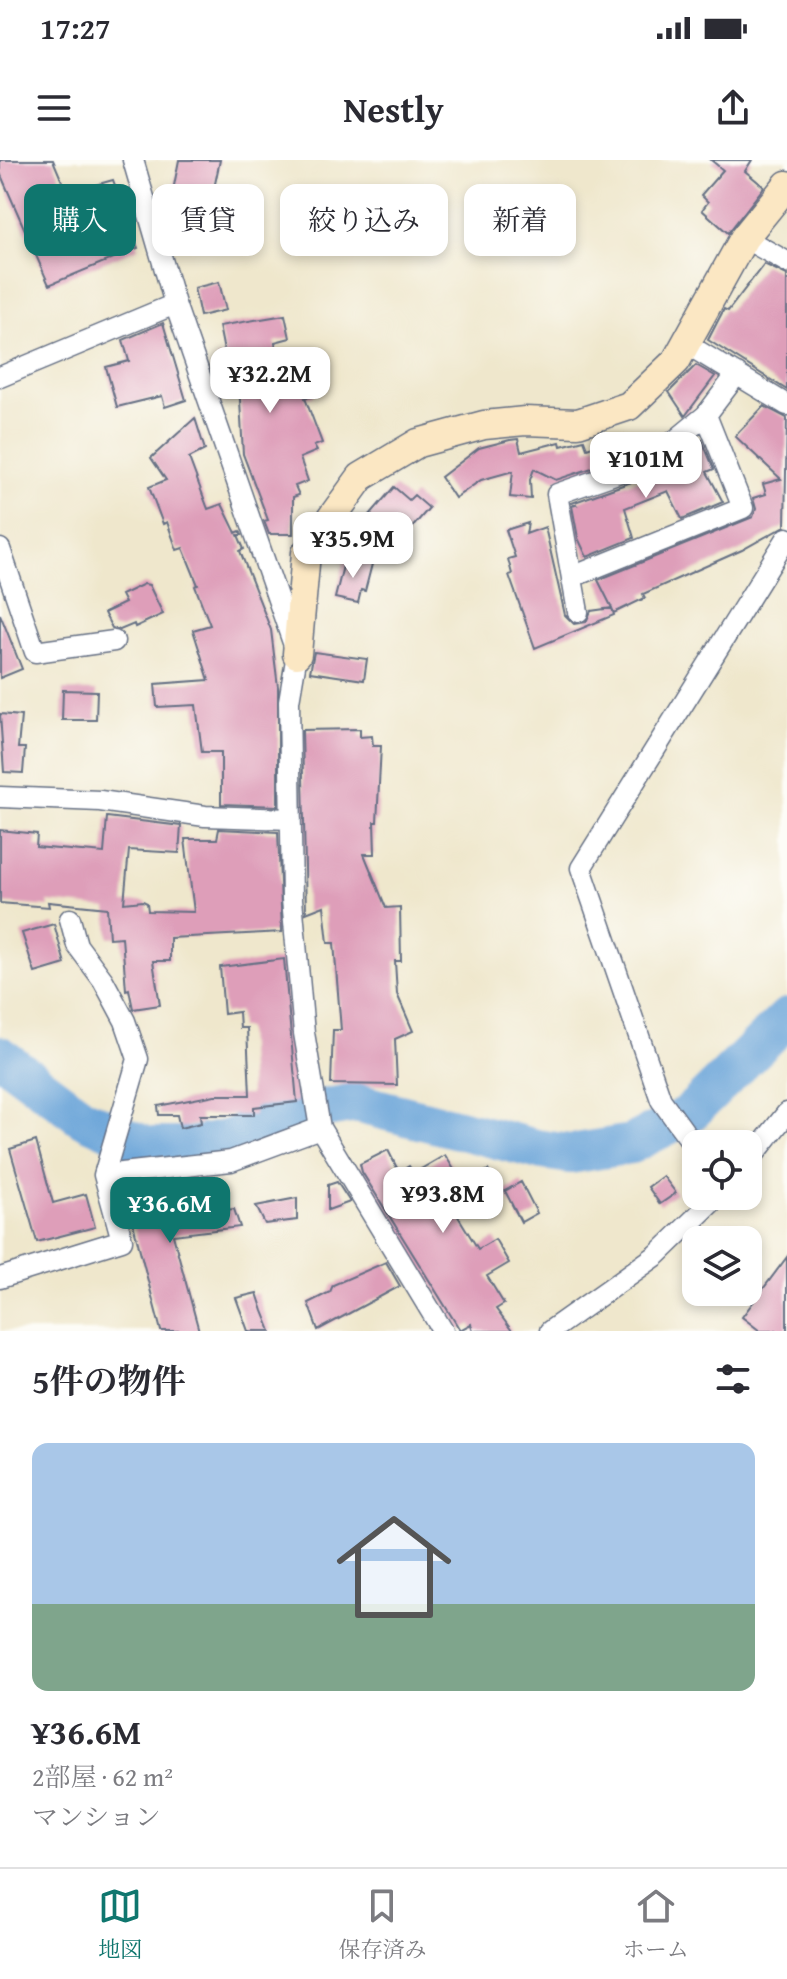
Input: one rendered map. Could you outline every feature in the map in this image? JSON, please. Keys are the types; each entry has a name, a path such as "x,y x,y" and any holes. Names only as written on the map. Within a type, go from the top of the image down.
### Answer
{"street":[{"path":"133,160 175,304 297,654"},
{"path":"443,1331 320,1128 300,988 292,899 289,701 297,654 306,553 361,477 418,443 484,425 525,421 578,423 629,406 676,361 744,238 787,185"},
{"path":"744,238 787,262"},
{"path":"0,377 175,304"},
{"path":"685,343 787,405"},
{"path":"578,612 557,494 649,462 706,415 737,374"},
{"path":"572,577 743,508 706,415"},
{"path":"683,1130 661,1100 581,868 787,538"},
{"path":"0,549 35,652 114,641"},
{"path":"0,797 100,801 205,816 291,819"},
{"path":"0,1278 122,1240 104,1175 138,1059 125,1021 103,980 77,945 70,919"},
{"path":"762,1144 787,1113"},
{"path":"104,1175 231,1161 320,1128"},
{"path":"550,1331 657,1255 704,1210"}],"building":[{"path":"0,160 53,160 63,184 24,184 24,228 0,173"},
{"path":"179,160 220,160 215,184 174,184"},
{"path":"711,160 752,160 745,171 764,187 728,233 702,210 708,202 701,195 723,170"},
{"path":"36,256 119,256 49,285"},
{"path":"764,264 787,275 787,390 708,340 724,309 728,311"},
{"path":"219,282 226,310 200,316 194,288"},
{"path":"285,315 290,338 275,342 281,380 311,375 314,396 305,398 322,443 314,446 317,451 300,458 308,481 295,486 299,495 293,497 293,534 269,534 264,521 268,520 243,454 239,383 222,388 217,357 225,356 219,326"},
{"path":"163,323 186,400 165,407 162,396 117,407 106,367 129,361 123,340"},
{"path":"696,365 715,376 685,416 669,392"},
{"path":"764,406 787,418 785,526 742,550 643,594 645,598 614,613 598,580 753,517 756,509 753,498 766,494 763,484 781,479 735,436"},
{"path":"195,418 205,450 189,458 208,509 222,504 236,533 240,531 242,535 238,535 244,549 240,551 271,630 278,687 278,806 221,804 221,752 202,752 196,705 157,707 155,684 209,680 193,630 210,625 195,586 198,585 183,548 177,550 167,522 163,524 149,487 166,480 151,458"},
{"path":"624,435 631,455 556,480 534,469 530,480 531,499 510,497 513,471 481,480 455,498 441,477 479,448 510,440 518,439 521,452 560,442 561,446 584,440 587,448"},
{"path":"702,440 714,469 707,472 723,502 682,519 668,491 625,508 634,538 587,557 578,538 572,506 576,505 572,503 654,474"},
{"path":"394,487 409,500 414,495 429,508 392,551 363,523"},
{"path":"528,523 526,534 545,527 565,615 574,624 586,622 591,611 612,608 614,615 535,648 509,575 512,574 508,559 515,557 506,530"},
{"path":"345,558 372,564 365,591 361,590 358,603 335,598"},
{"path":"144,584 149,585 163,614 135,627 134,624 120,630 112,628 104,613 125,603 121,595"},
{"path":"0,614 22,669 0,678"},
{"path":"314,652 367,659 364,680 310,672"},
{"path":"63,690 97,691 96,720 62,720"},
{"path":"0,714 21,716 18,748 25,748 23,773 4,772"},
{"path":"360,729 360,737 372,736 373,746 381,746 377,822 374,822 375,854 364,854 386,908 400,907 401,961 395,961 397,994 413,1031 395,1039 397,1085 331,1084 333,1030 341,1030 334,943 328,943 324,906 306,913 302,730"},
{"path":"107,817 181,826 179,853 129,850 124,903 143,901 147,903 148,911 194,912 185,839 217,839 219,829 278,832 282,932 170,938 170,961 153,961 160,1005 133,1009 129,989 126,990 122,937 109,938 107,908 48,902 49,907 0,903 0,830 37,834 36,847 104,853"},
{"path":"54,924 65,964 35,973 22,933"},
{"path":"284,959 297,1102 254,1107 254,1115 200,1115 201,1123 180,1128 177,1115 159,1115 158,1106 215,1095 250,1095 247,1028 240,1028 239,1012 224,1014 220,967"},
{"path":"36,1141 53,1203 86,1194 95,1227 37,1242 10,1149"},
{"path":"388,1150 399,1172 409,1166 414,1173 445,1155 463,1184 488,1170 499,1189 456,1213 478,1249 495,1239 509,1263 487,1276 504,1304 496,1309 512,1331 473,1331 471,1324 460,1330 362,1172 360,1164"},
{"path":"663,1176 676,1193 660,1204 648,1187"},
{"path":"191,1180 197,1213 234,1209 240,1227 173,1235 199,1331 161,1331 124,1189"},
{"path":"337,1182 350,1202 328,1210 328,1185"},
{"path":"521,1182 537,1213 521,1222 505,1191"},
{"path":"297,1198 297,1220 265,1224 256,1206"},
{"path":"787,1257 787,1331 760,1331 742,1317 750,1306 762,1306 762,1290"},
{"path":"386,1262 400,1286 318,1330 308,1303 330,1292 333,1285"},
{"path":"257,1293 271,1331 248,1331 236,1298"}],"waterway":[{"path":"0,1056 82,1117 147,1147 190,1147 229,1139 287,1115 356,1103 536,1149 570,1154 631,1144 688,1115 787,1018"}]}
